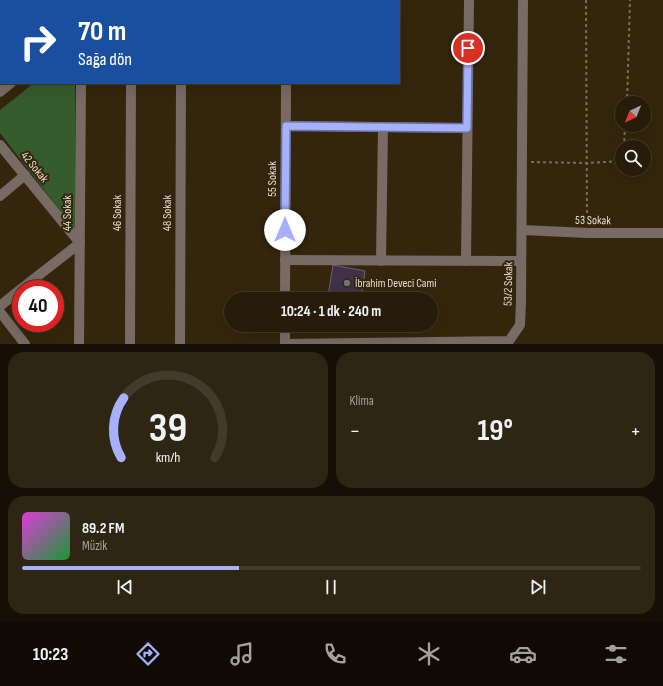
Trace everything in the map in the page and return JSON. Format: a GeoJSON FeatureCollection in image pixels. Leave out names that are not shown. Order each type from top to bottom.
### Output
{"type":"FeatureCollection","features":[{"type":"Feature","properties":{"kind":"street"},"geometry":{"type":"LineString","coordinates":[[466,261],[469,0]]}},
{"type":"Feature","properties":{"kind":"street","name":"53/2 Sokak"},"geometry":{"type":"LineString","coordinates":[[285,344],[436,343],[509,340],[520,325],[522,261],[524,0]]}},
{"type":"Feature","properties":{"kind":"street"},"geometry":{"type":"LineString","coordinates":[[0,92],[10,84]]}},
{"type":"Feature","properties":{"kind":"street","name":"44 Sokak"},"geometry":{"type":"LineString","coordinates":[[79,344],[81,84]]}},
{"type":"Feature","properties":{"kind":"street","name":"46 Sokak"},"geometry":{"type":"LineString","coordinates":[[130,344],[131,84]]}},
{"type":"Feature","properties":{"kind":"street","name":"48 Sokak"},"geometry":{"type":"LineString","coordinates":[[180,344],[181,84]]}},
{"type":"Feature","properties":{"kind":"street","name":"55 Sokak"},"geometry":{"type":"LineString","coordinates":[[285,292],[286,84]]}},
{"type":"Feature","properties":{"kind":"street"},"geometry":{"type":"LineString","coordinates":[[286,126],[467,128]]}},
{"type":"Feature","properties":{"kind":"street"},"geometry":{"type":"LineString","coordinates":[[381,260],[383,127]]}},
{"type":"Feature","properties":{"kind":"street","name":"42 Sokak"},"geometry":{"type":"LineString","coordinates":[[0,145],[80,243]]}},
{"type":"Feature","properties":{"kind":"street"},"geometry":{"type":"LineString","coordinates":[[0,196],[25,176]]}},
{"type":"Feature","properties":{"kind":"street","name":"53 Sokak"},"geometry":{"type":"LineString","coordinates":[[522,230],[588,233],[663,233]]}},
{"type":"Feature","properties":{"kind":"street"},"geometry":{"type":"LineString","coordinates":[[33,280],[80,243]]}},
{"type":"Feature","properties":{"kind":"street"},"geometry":{"type":"LineString","coordinates":[[285,260],[522,261]]}},
{"type":"Feature","properties":{"kind":"street"},"geometry":{"type":"LineString","coordinates":[[0,306],[12,296]]}},
{"type":"Feature","properties":{"kind":"street"},"geometry":{"type":"LineString","coordinates":[[0,312],[25,344]]}},
{"type":"Feature","properties":{"kind":"street"},"geometry":{"type":"LineString","coordinates":[[285,332],[285,344]]}},
{"type":"Feature","properties":{"kind":"path"},"geometry":{"type":"LineString","coordinates":[[586,0],[588,233]]}},
{"type":"Feature","properties":{"kind":"path"},"geometry":{"type":"LineString","coordinates":[[627,96],[630,0]]}},
{"type":"Feature","properties":{"kind":"path"},"geometry":{"type":"LineString","coordinates":[[522,162],[587,163],[615,161]]}},
{"type":"Feature","properties":{"kind":"green space"},"geometry":{"type":"Polygon","coordinates":[[[33,84],[75,84],[76,231],[0,133],[0,110],[33,84]]]}},
{"type":"Feature","properties":{"kind":"building","name":"İbrahim Deveci Cami"},"geometry":{"type":"Polygon","coordinates":[[[333,265],[365,271],[362,292],[329,292],[333,265]]]}},
{"type":"Feature","properties":{"kind":"place","name":"İbrahim Deveci Cami"},"geometry":{"type":"Point","coordinates":[347,283]}},
{"type":"Feature","properties":{"kind":"route"},"geometry":{"type":"LineString","coordinates":[[285,230],[286,126],[467,128],[468,48]]}}]}
